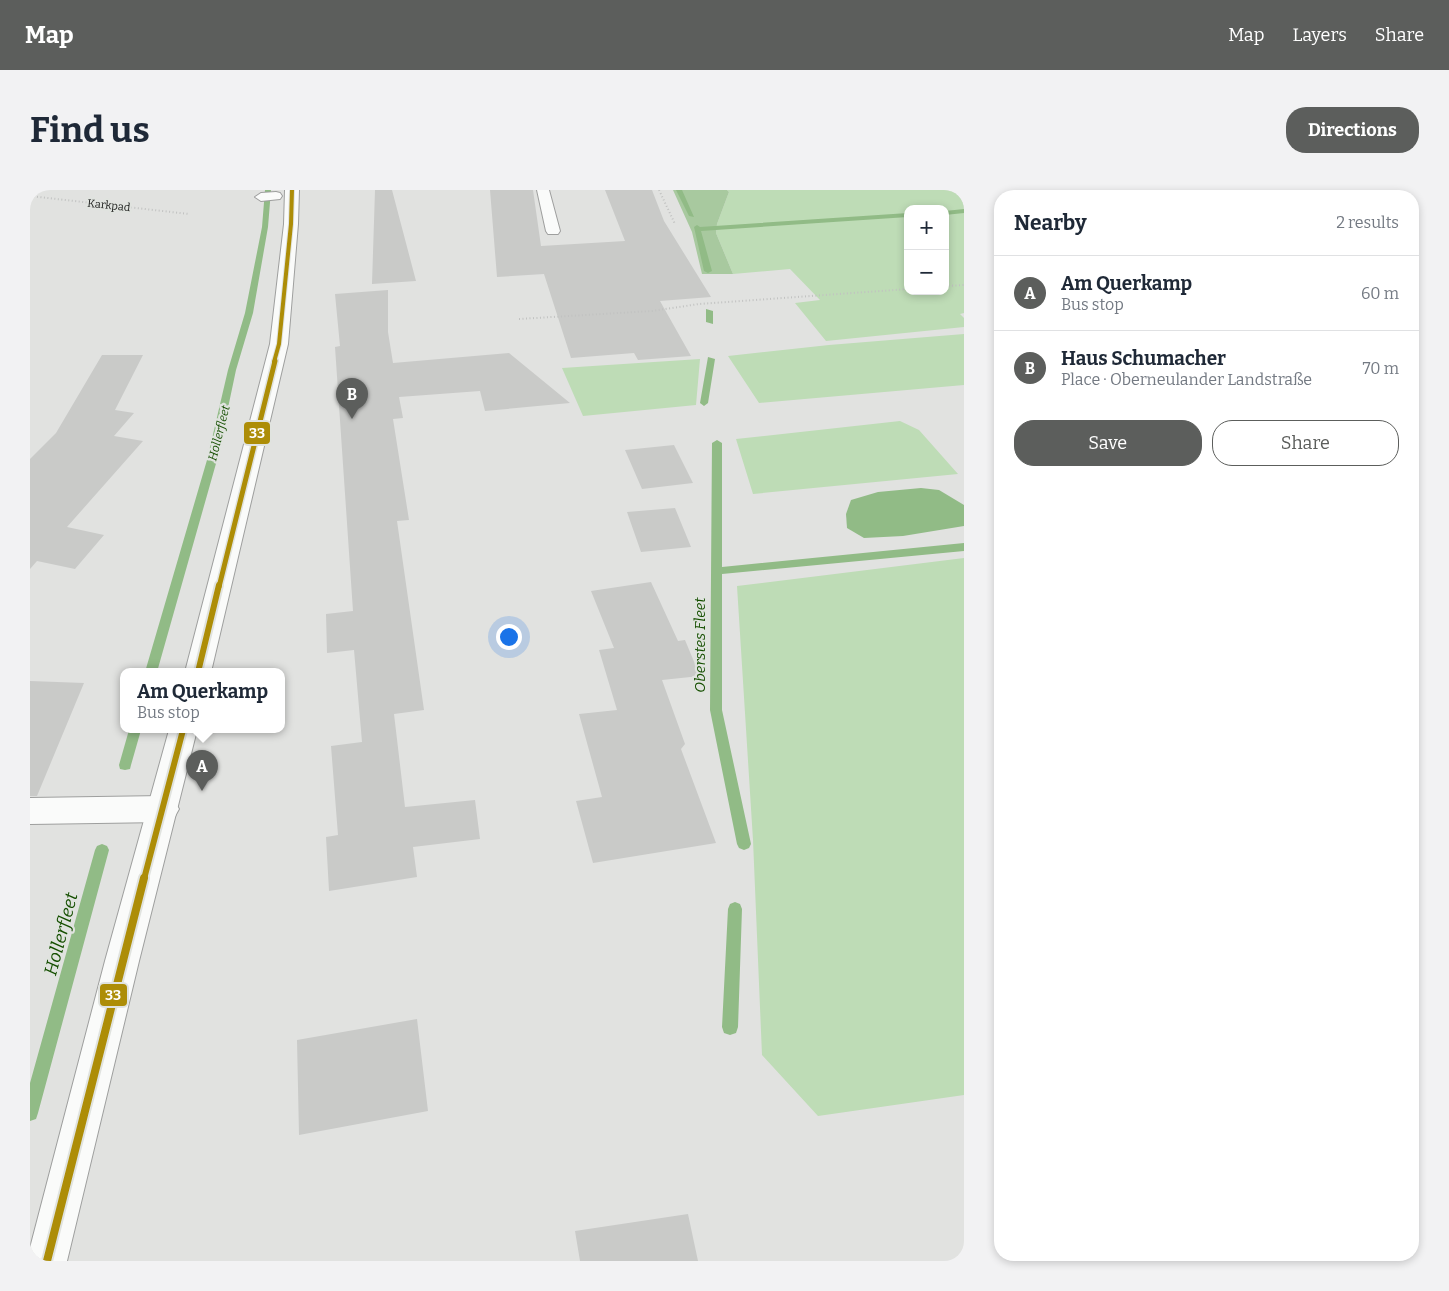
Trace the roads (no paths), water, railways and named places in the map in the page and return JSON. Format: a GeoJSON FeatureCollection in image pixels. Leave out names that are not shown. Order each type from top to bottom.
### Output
{"type":"FeatureCollection","features":[{"type":"Feature","properties":{"kind":"street"},"geometry":{"type":"LineString","coordinates":[[199,668],[279,344],[291,224],[284,193]]}},
{"type":"Feature","properties":{"kind":"street"},"geometry":{"type":"LineString","coordinates":[[47,1261],[122,961],[164,809],[182,733]]}},
{"type":"Feature","properties":{"kind":"street"},"geometry":{"type":"LineString","coordinates":[[30,810],[164,809]]}},
{"type":"Feature","properties":{"kind":"lane"},"geometry":{"type":"LineString","coordinates":[[543,190],[553,231]]}},
{"type":"Feature","properties":{"kind":"lane"},"geometry":{"type":"LineString","coordinates":[[261,197],[284,193]]}},
{"type":"Feature","properties":{"kind":"waterway","name":"Hollerfleet"},"geometry":{"type":"LineString","coordinates":[[152,668],[212,460],[232,370],[249,313],[265,227],[268,190]]}},
{"type":"Feature","properties":{"kind":"waterway","name":"Oberstes Fleet"},"geometry":{"type":"LineString","coordinates":[[679,190],[692,216]]}},
{"type":"Feature","properties":{"kind":"waterway"},"geometry":{"type":"LineString","coordinates":[[949,213],[964,211]]}},
{"type":"Feature","properties":{"kind":"waterway"},"geometry":{"type":"LineString","coordinates":[[698,229],[904,215]]}},
{"type":"Feature","properties":{"kind":"waterway","name":"Oberstes Fleet"},"geometry":{"type":"LineString","coordinates":[[697,227],[708,271]]}},
{"type":"Feature","properties":{"kind":"waterway","name":"Oberstes Fleet"},"geometry":{"type":"LineString","coordinates":[[709,311],[710,322]]}},
{"type":"Feature","properties":{"kind":"waterway","name":"Oberstes Fleet"},"geometry":{"type":"LineString","coordinates":[[704,403],[711,359]]}},
{"type":"Feature","properties":{"kind":"waterway","name":"Oberstes Fleet"},"geometry":{"type":"LineString","coordinates":[[717,443],[716,710],[744,844]]}},
{"type":"Feature","properties":{"kind":"waterway"},"geometry":{"type":"LineString","coordinates":[[718,571],[964,547]]}},
{"type":"Feature","properties":{"kind":"waterway","name":"Hollerfleet"},"geometry":{"type":"LineString","coordinates":[[125,765],[134,733]]}},
{"type":"Feature","properties":{"kind":"waterway","name":"Hollerfleet"},"geometry":{"type":"LineString","coordinates":[[30,1113],[102,850]]}},
{"type":"Feature","properties":{"kind":"waterway","name":"Oberstes Fleet"},"geometry":{"type":"LineString","coordinates":[[730,1027],[735,909]]}},
{"type":"Feature","properties":{"kind":"place","name":"Haus Schumacher"},"geometry":{"type":"Point","coordinates":[352,419]}},
{"type":"Feature","properties":{"kind":"place","name":"Am Querkamp"},"geometry":{"type":"Point","coordinates":[202,791]}}]}
